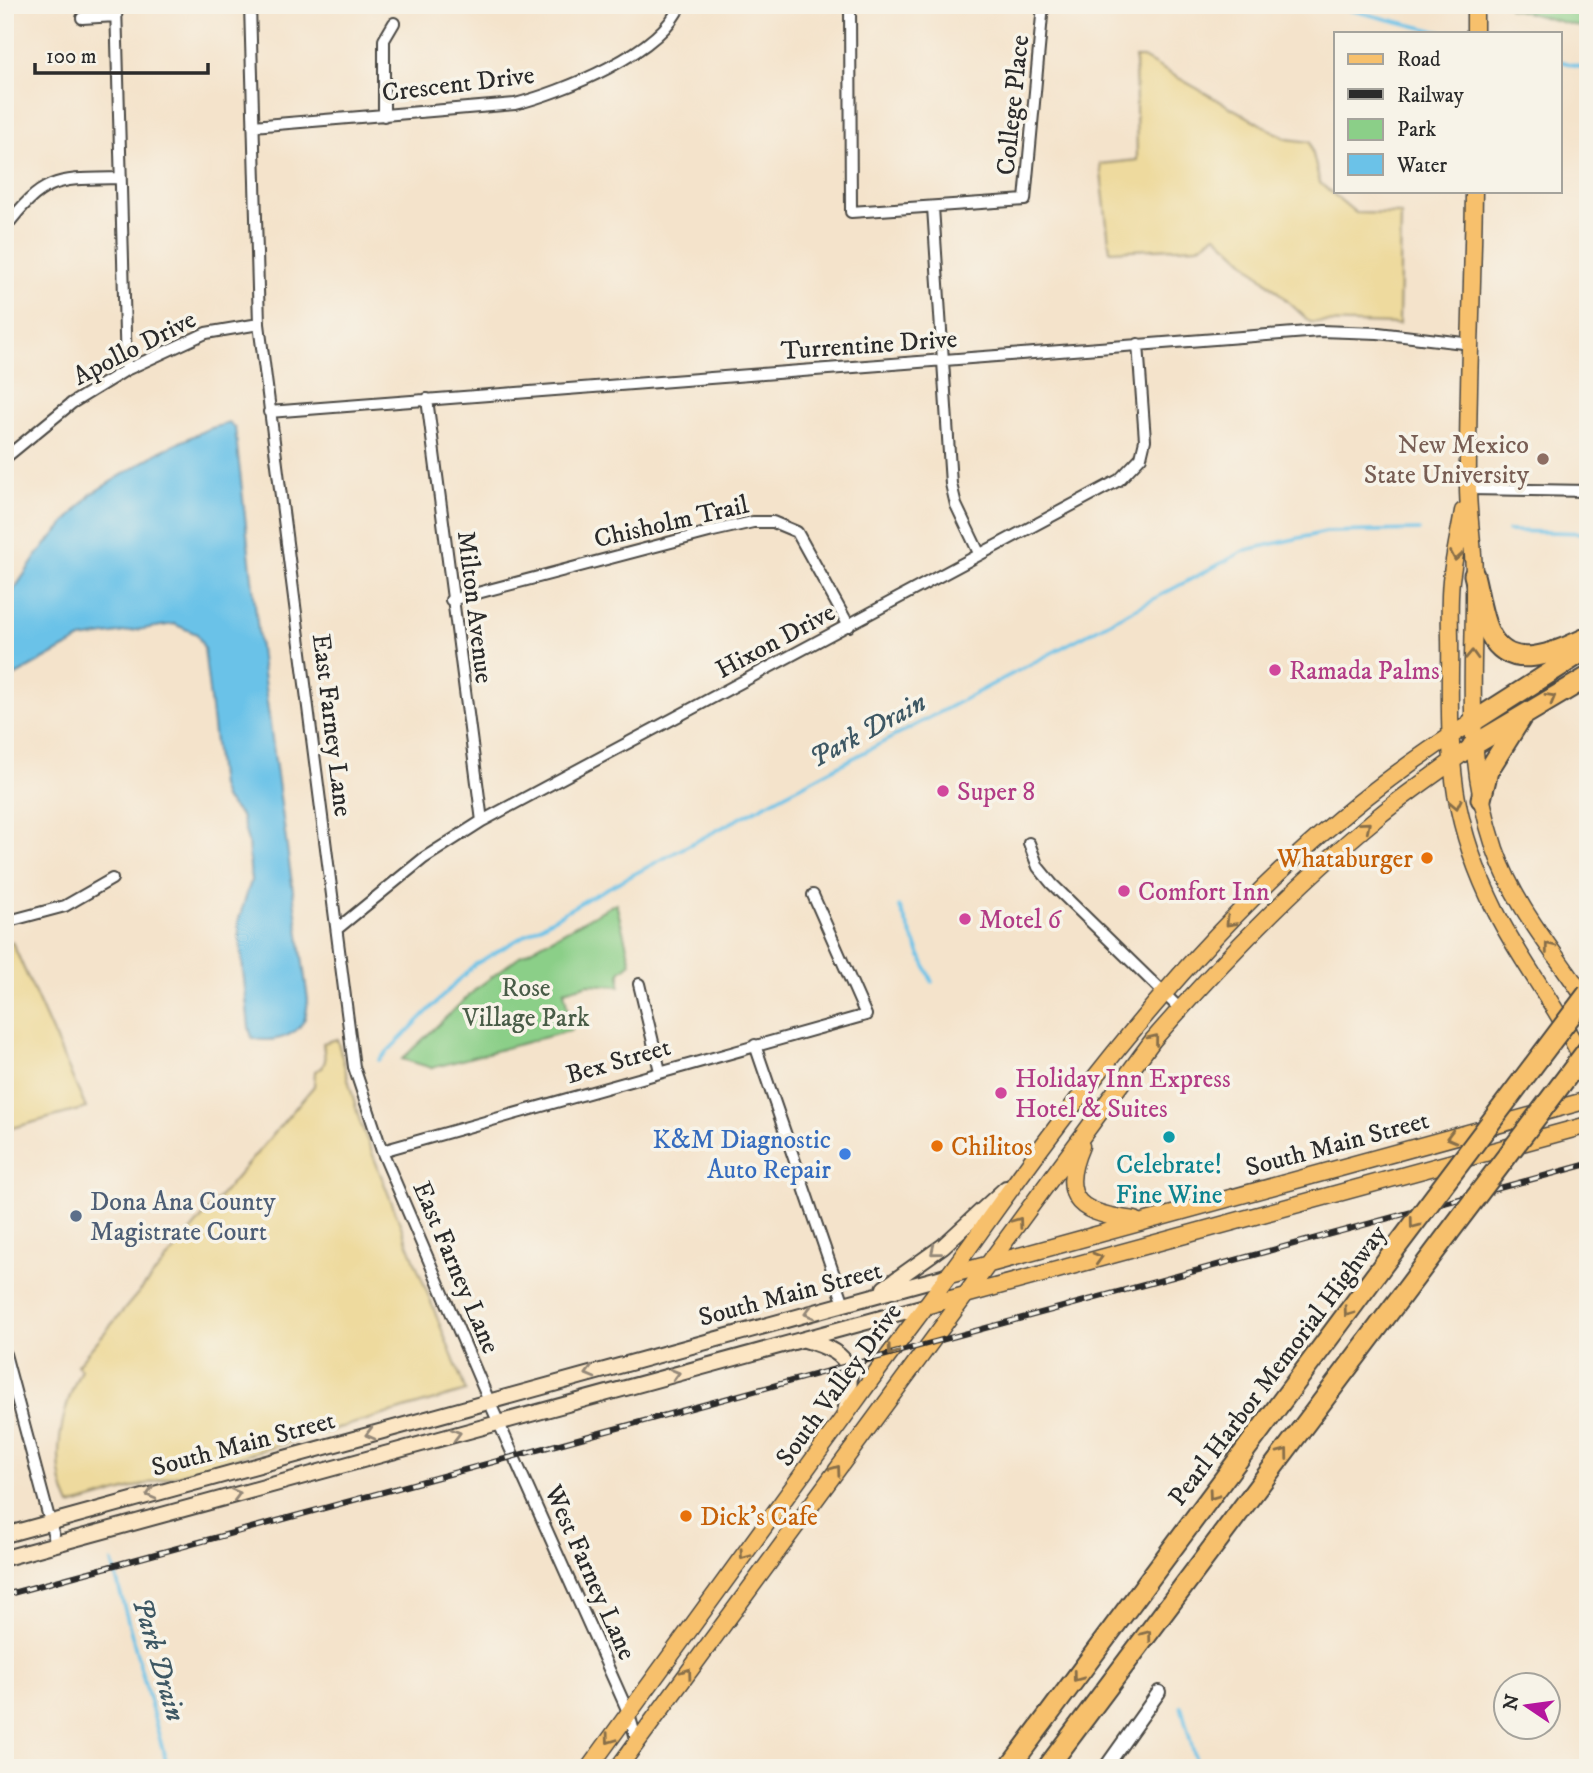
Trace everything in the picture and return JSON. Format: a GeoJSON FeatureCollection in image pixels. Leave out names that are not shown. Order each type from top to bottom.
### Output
{"type":"FeatureCollection","features":[{"type":"Feature","properties":{"kind":"highway"},"geometry":{"type":"LineString","coordinates":[[1474,575],[1490,634],[1506,650],[1529,658],[1543,657],[1588,638]]}},
{"type":"Feature","properties":{"kind":"highway"},"geometry":{"type":"LineString","coordinates":[[1471,723],[1588,648]]}},
{"type":"Feature","properties":{"kind":"highway"},"geometry":{"type":"LineString","coordinates":[[1472,746],[1588,677]]}},
{"type":"Feature","properties":{"kind":"highway"},"geometry":{"type":"LineString","coordinates":[[1481,799],[1488,771],[1525,713]]}},
{"type":"Feature","properties":{"kind":"highway"},"geometry":{"type":"LineString","coordinates":[[1525,1076],[1588,976]]}},
{"type":"Feature","properties":{"kind":"highway","name":"Pearl Harbor Memorial Highway"},"geometry":{"type":"LineString","coordinates":[[1009,1768],[1588,993]]}},
{"type":"Feature","properties":{"kind":"highway"},"geometry":{"type":"LineString","coordinates":[[1047,1768],[1588,1049]]}},
{"type":"Feature","properties":{"kind":"main road"},"geometry":{"type":"LineString","coordinates":[[1475,5],[1475,32]]}},
{"type":"Feature","properties":{"kind":"main road"},"geometry":{"type":"LineString","coordinates":[[1474,192],[1468,489],[1474,575],[1472,746],[1481,799],[1496,852],[1529,922],[1588,1003]]}},
{"type":"Feature","properties":{"kind":"main road"},"geometry":{"type":"LineString","coordinates":[[1468,489],[1451,582],[1450,763],[1458,811],[1478,874],[1503,927],[1571,1035],[1588,1074]]}},
{"type":"Feature","properties":{"kind":"main road","name":"South Valley Drive"},"geometry":{"type":"LineString","coordinates":[[589,1768],[946,1276],[1093,1078],[1163,993],[1247,905],[1333,824],[1393,775],[1471,723]]}},
{"type":"Feature","properties":{"kind":"main road","name":"South Valley Drive"},"geometry":{"type":"LineString","coordinates":[[618,1768],[1090,1123],[1180,1009],[1264,921],[1348,842],[1472,746]]}},
{"type":"Feature","properties":{"kind":"main road","name":"South Main Street"},"geometry":{"type":"LineString","coordinates":[[5,1535],[1588,1100]]}},
{"type":"Feature","properties":{"kind":"main road"},"geometry":{"type":"LineString","coordinates":[[1090,1123],[1072,1168],[1070,1184],[1075,1197],[1093,1214],[1144,1221]]}},
{"type":"Feature","properties":{"kind":"main road","name":"South Main Street"},"geometry":{"type":"LineString","coordinates":[[5,1558],[1588,1125]]}},
{"type":"Feature","properties":{"kind":"main road"},"geometry":{"type":"LineString","coordinates":[[868,1297],[943,1245],[1023,1173]]}},
{"type":"Feature","properties":{"kind":"main road"},"geometry":{"type":"LineString","coordinates":[[804,1339],[835,1350],[849,1365],[850,1390],[844,1417]]}},
{"type":"Feature","properties":{"kind":"street","name":"East Farney Lane"},"geometry":{"type":"LineString","coordinates":[[250,5],[259,324],[354,1067],[382,1151],[499,1422]]}},
{"type":"Feature","properties":{"kind":"street","name":"Crescent Drive"},"geometry":{"type":"LineString","coordinates":[[253,126],[515,104],[552,94],[599,72],[643,46],[675,18],[680,5]]}},
{"type":"Feature","properties":{"kind":"street"},"geometry":{"type":"LineString","coordinates":[[850,5],[850,212],[933,207],[951,484],[956,505],[979,553]]}},
{"type":"Feature","properties":{"kind":"street","name":"College Place"},"geometry":{"type":"LineString","coordinates":[[933,207],[1026,200],[1043,5]]}},
{"type":"Feature","properties":{"kind":"street"},"geometry":{"type":"LineString","coordinates":[[82,18],[116,11],[126,370]]}},
{"type":"Feature","properties":{"kind":"street"},"geometry":{"type":"LineString","coordinates":[[384,116],[384,40],[394,23]]}},
{"type":"Feature","properties":{"kind":"street"},"geometry":{"type":"LineString","coordinates":[[5,228],[24,204],[43,187],[68,178],[120,178]]}},
{"type":"Feature","properties":{"kind":"street","name":"Apollo Drive"},"geometry":{"type":"LineString","coordinates":[[5,458],[72,403],[126,370],[206,333],[259,324]]}},
{"type":"Feature","properties":{"kind":"street","name":"Turrentine Drive"},"geometry":{"type":"LineString","coordinates":[[270,412],[1320,331],[1378,333],[1472,344]]}},
{"type":"Feature","properties":{"kind":"street","name":"Hixon Drive"},"geometry":{"type":"LineString","coordinates":[[337,929],[424,858],[482,821],[849,626],[1132,470],[1141,457],[1145,440],[1138,344]]}},
{"type":"Feature","properties":{"kind":"street","name":"Milton Avenue"},"geometry":{"type":"LineString","coordinates":[[427,399],[451,600],[482,821]]}},
{"type":"Feature","properties":{"kind":"street"},"geometry":{"type":"LineString","coordinates":[[1468,489],[1588,491]]}},
{"type":"Feature","properties":{"kind":"street","name":"Chisholm Trail"},"geometry":{"type":"LineString","coordinates":[[451,600],[713,531],[753,522],[773,522],[797,532],[849,626]]}},
{"type":"Feature","properties":{"kind":"street"},"geometry":{"type":"LineString","coordinates":[[1029,843],[1038,867],[1052,884],[1180,1009]]}},
{"type":"Feature","properties":{"kind":"street"},"geometry":{"type":"LineString","coordinates":[[5,922],[65,906],[112,879]]}},
{"type":"Feature","properties":{"kind":"street","name":"Bex Street"},"geometry":{"type":"LineString","coordinates":[[382,1151],[866,1015],[813,895]]}},
{"type":"Feature","properties":{"kind":"street"},"geometry":{"type":"LineString","coordinates":[[639,984],[660,1071]]}},
{"type":"Feature","properties":{"kind":"street"},"geometry":{"type":"LineString","coordinates":[[755,1045],[844,1304]]}},
{"type":"Feature","properties":{"kind":"street"},"geometry":{"type":"LineString","coordinates":[[5,1354],[56,1544]]}},
{"type":"Feature","properties":{"kind":"street","name":"West Farney Lane"},"geometry":{"type":"LineString","coordinates":[[499,1422],[629,1714],[637,1742]]}},
{"type":"Feature","properties":{"kind":"street"},"geometry":{"type":"LineString","coordinates":[[1105,1768],[1159,1692]]}},
{"type":"Feature","properties":{"kind":"green space"},"geometry":{"type":"Polygon","coordinates":[[[1509,5],[1582,5],[1582,23],[1588,23],[1588,29],[1509,8],[1509,5]]]}},
{"type":"Feature","properties":{"kind":"green space","name":"Rose Village Park"},"geometry":{"type":"Polygon","coordinates":[[[616,903],[631,963],[620,972],[620,986],[589,984],[564,991],[572,1030],[432,1068],[402,1059],[477,988],[521,955],[616,903]]]}},
{"type":"Feature","properties":{"kind":"sand"},"geometry":{"type":"Polygon","coordinates":[[[1135,58],[1143,58],[1287,139],[1310,142],[1320,183],[1356,213],[1401,214],[1399,324],[1310,322],[1216,235],[1198,247],[1110,251],[1100,164],[1137,160],[1135,58]]]}},
{"type":"Feature","properties":{"kind":"sand"},"geometry":{"type":"Polygon","coordinates":[[[12,942],[86,1108],[5,1130],[5,944],[12,942]]]}},
{"type":"Feature","properties":{"kind":"sand"},"geometry":{"type":"Polygon","coordinates":[[[337,1039],[360,1122],[466,1391],[70,1506],[60,1472],[59,1455],[63,1419],[81,1369],[77,1365],[314,1086],[315,1071],[322,1068],[325,1061],[323,1043],[337,1039]]]}},
{"type":"Feature","properties":{"kind":"water"},"geometry":{"type":"Polygon","coordinates":[[[229,423],[235,428],[262,666],[308,1000],[305,1017],[299,1028],[287,1036],[273,1040],[252,1038],[249,1027],[238,922],[251,881],[248,842],[241,816],[224,798],[220,786],[204,648],[197,634],[174,624],[81,639],[5,681],[5,603],[40,551],[91,494],[161,451],[208,429],[229,423]]]}},
{"type":"Feature","properties":{"kind":"waterway"},"geometry":{"type":"LineString","coordinates":[[1329,5],[1440,32]]}},
{"type":"Feature","properties":{"kind":"waterway"},"geometry":{"type":"LineString","coordinates":[[1562,62],[1588,69]]}},
{"type":"Feature","properties":{"kind":"waterway","name":"Park Drain"},"geometry":{"type":"LineString","coordinates":[[379,1060],[474,965],[587,899],[1246,550],[1326,532],[1419,530]]}},
{"type":"Feature","properties":{"kind":"waterway","name":"Park Drain"},"geometry":{"type":"LineString","coordinates":[[1508,531],[1588,533]]}},
{"type":"Feature","properties":{"kind":"waterway"},"geometry":{"type":"LineString","coordinates":[[899,906],[932,982]]}},
{"type":"Feature","properties":{"kind":"waterway","name":"Park Drain"},"geometry":{"type":"LineString","coordinates":[[112,1562],[165,1758],[171,1768]]}},
{"type":"Feature","properties":{"kind":"waterway"},"geometry":{"type":"LineString","coordinates":[[1181,1706],[1198,1768]]}},
{"type":"Feature","properties":{"kind":"railway"},"geometry":{"type":"LineString","coordinates":[[5,1595],[1588,1164]]}},
{"type":"Feature","properties":{"kind":"place","name":"New Mexico State University"},"geometry":{"type":"Point","coordinates":[1543,459]}},
{"type":"Feature","properties":{"kind":"place","name":"Ramada Palms"},"geometry":{"type":"Point","coordinates":[1275,670]}},
{"type":"Feature","properties":{"kind":"place","name":"Super 8"},"geometry":{"type":"Point","coordinates":[943,791]}},
{"type":"Feature","properties":{"kind":"place","name":"Whataburger"},"geometry":{"type":"Point","coordinates":[1427,858]}},
{"type":"Feature","properties":{"kind":"place","name":"Comfort Inn"},"geometry":{"type":"Point","coordinates":[1124,891]}},
{"type":"Feature","properties":{"kind":"place","name":"Motel 6"},"geometry":{"type":"Point","coordinates":[965,919]}},
{"type":"Feature","properties":{"kind":"place","name":"Holiday Inn Express Hotel & Suites"},"geometry":{"type":"Point","coordinates":[1001,1093]}},
{"type":"Feature","properties":{"kind":"place","name":"Celebrate! Fine Wine"},"geometry":{"type":"Point","coordinates":[1169,1137]}},
{"type":"Feature","properties":{"kind":"place","name":"Chilitos"},"geometry":{"type":"Point","coordinates":[937,1146]}},
{"type":"Feature","properties":{"kind":"place","name":"K&M Diagnostic Auto Repair"},"geometry":{"type":"Point","coordinates":[845,1154]}},
{"type":"Feature","properties":{"kind":"place","name":"Dona Ana County Magistrate Court"},"geometry":{"type":"Point","coordinates":[76,1216]}},
{"type":"Feature","properties":{"kind":"place","name":"Dick's Cafe"},"geometry":{"type":"Point","coordinates":[686,1516]}}]}
